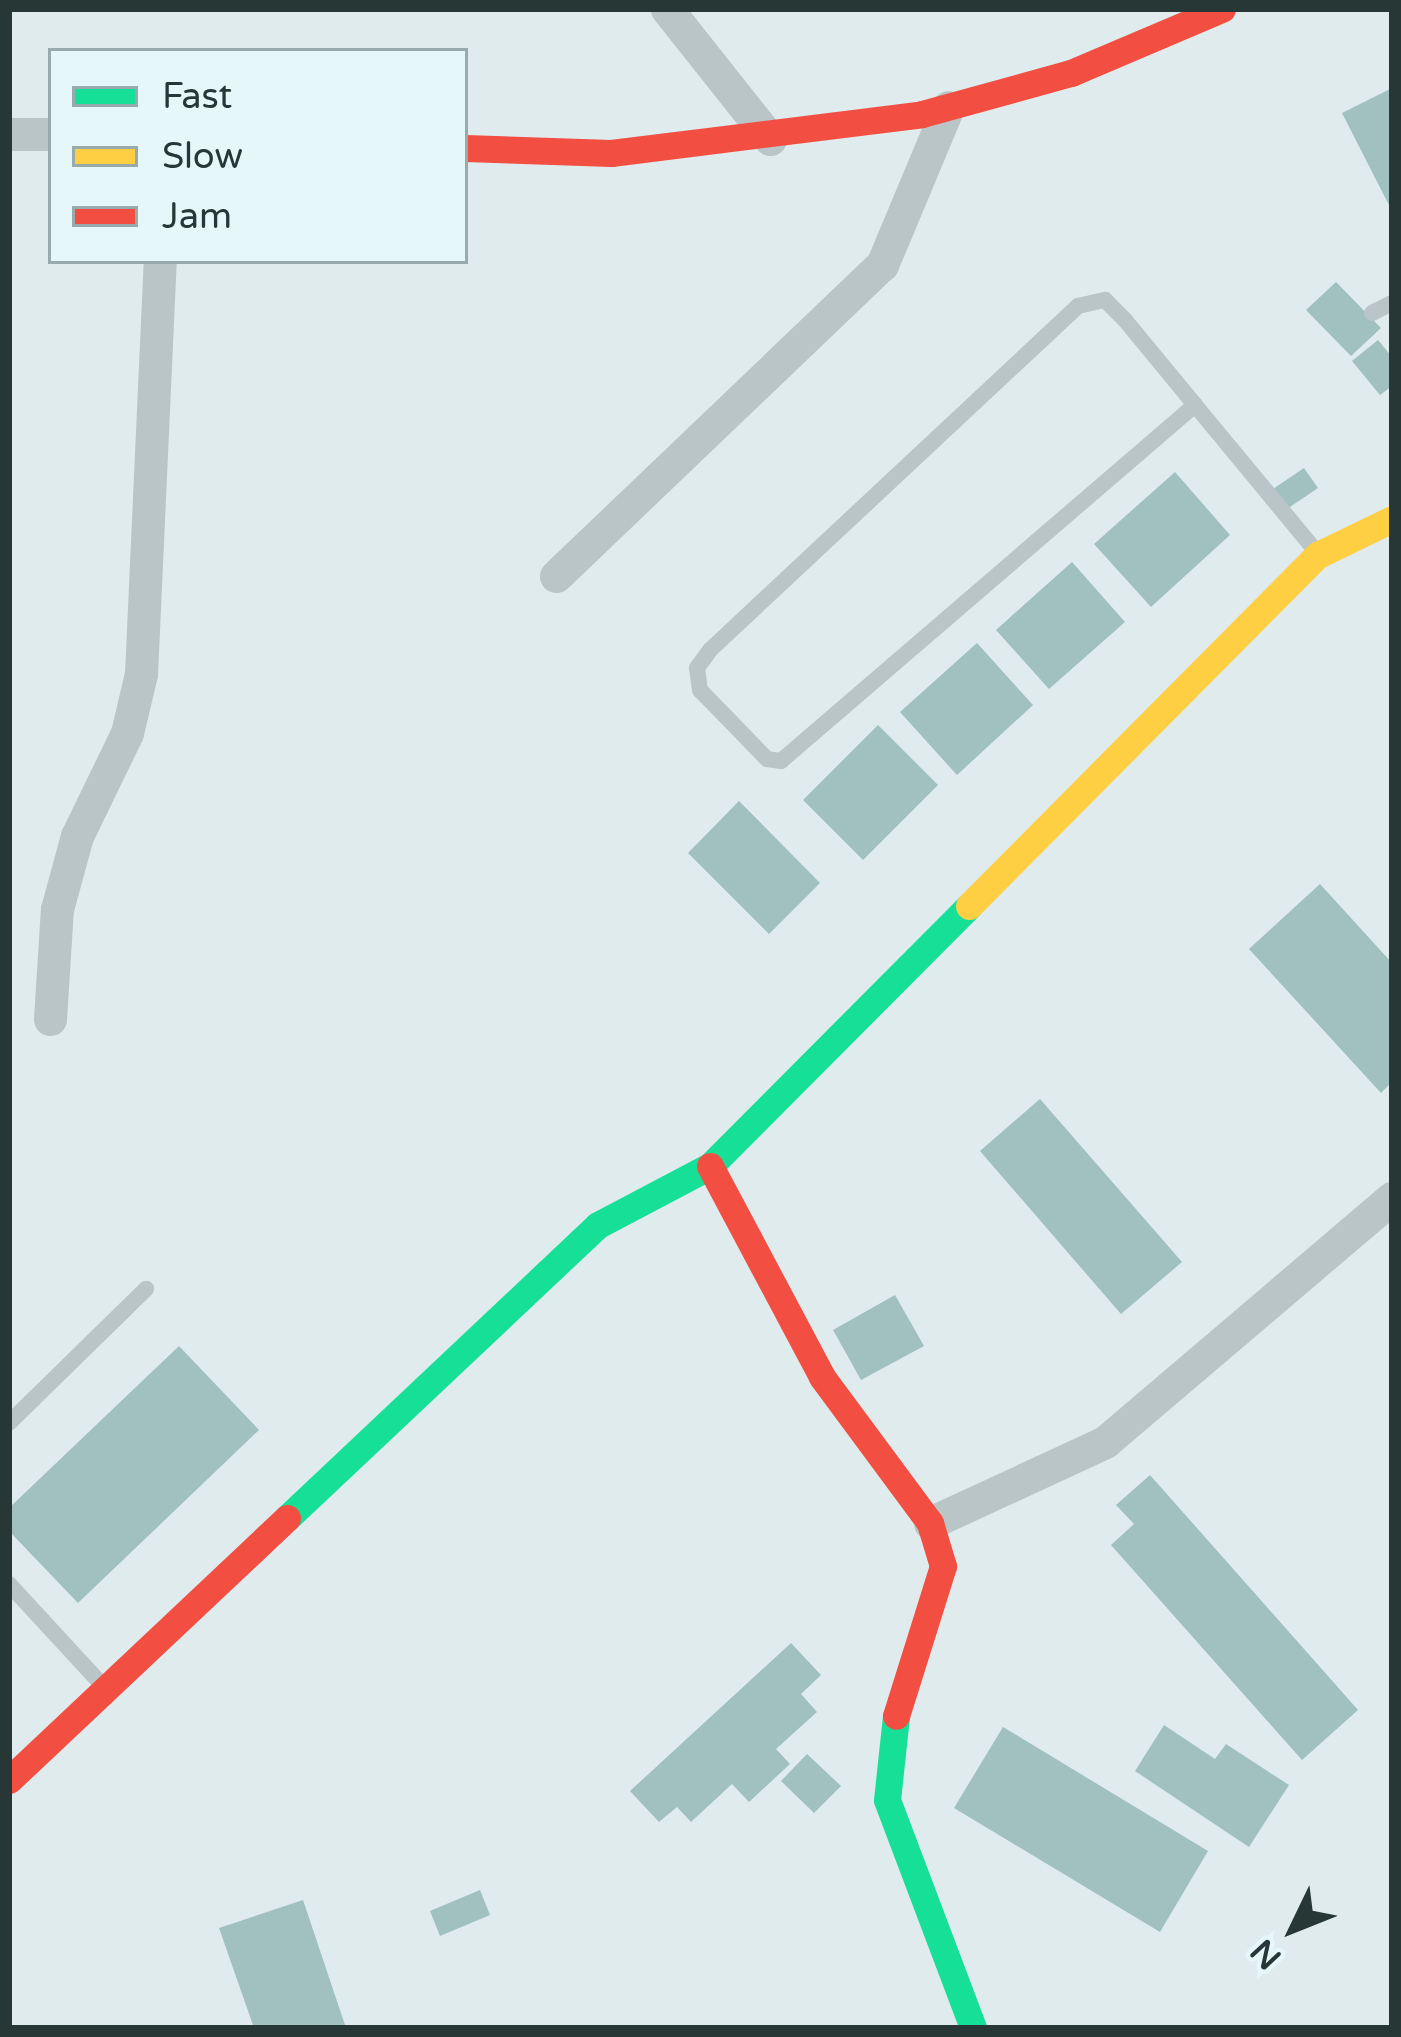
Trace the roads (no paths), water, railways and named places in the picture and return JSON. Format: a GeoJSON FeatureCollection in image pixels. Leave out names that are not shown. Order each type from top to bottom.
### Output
{"type":"FeatureCollection","features":[{"type":"Feature","properties":{"kind":"street"},"geometry":{"type":"LineString","coordinates":[[667,9],[770,139]]}},
{"type":"Feature","properties":{"kind":"street"},"geometry":{"type":"LineString","coordinates":[[468,148],[611,153],[770,139],[948,107],[1071,73],[1222,9]]}},
{"type":"Feature","properties":{"kind":"street"},"geometry":{"type":"LineString","coordinates":[[556,576],[882,265],[948,107]]}},
{"type":"Feature","properties":{"kind":"street"},"geometry":{"type":"LineString","coordinates":[[9,134],[48,134]]}},
{"type":"Feature","properties":{"kind":"street"},"geometry":{"type":"LineString","coordinates":[[50,1018],[56,909],[77,836],[127,734],[141,674],[160,264]]}},
{"type":"Feature","properties":{"kind":"street"},"geometry":{"type":"LineString","coordinates":[[9,1780],[598,1225],[710,1166],[1318,555],[1392,519]]}},
{"type":"Feature","properties":{"kind":"street"},"geometry":{"type":"LineString","coordinates":[[710,1166],[821,1377],[931,1523],[943,1566],[898,1702],[887,1800],[973,2028]]}},
{"type":"Feature","properties":{"kind":"street"},"geometry":{"type":"LineString","coordinates":[[931,1523],[1105,1442],[1392,1198]]}},
{"type":"Feature","properties":{"kind":"lane"},"geometry":{"type":"LineString","coordinates":[[1195,405],[781,760],[767,759],[700,689],[697,668],[710,650],[1078,306],[1105,300],[1195,405],[1318,555]]}},
{"type":"Feature","properties":{"kind":"lane"},"geometry":{"type":"LineString","coordinates":[[1372,313],[1392,304]]}},
{"type":"Feature","properties":{"kind":"lane"},"geometry":{"type":"LineString","coordinates":[[9,1423],[146,1289]]}},
{"type":"Feature","properties":{"kind":"lane"},"geometry":{"type":"LineString","coordinates":[[9,1584],[105,1688]]}}]}
